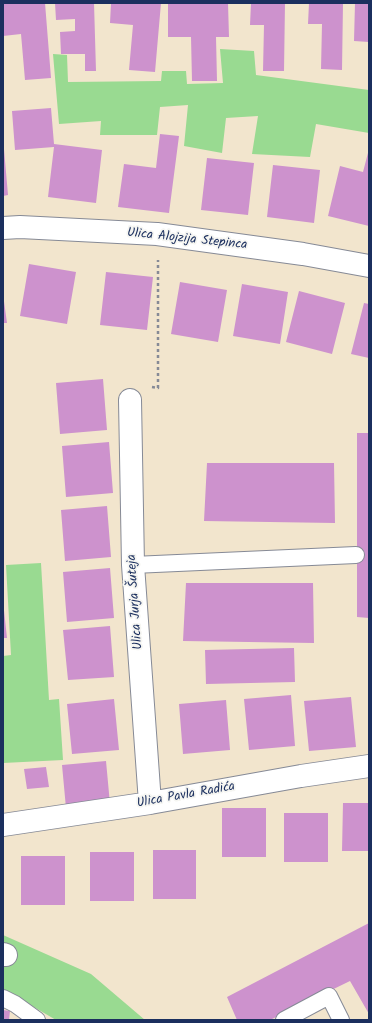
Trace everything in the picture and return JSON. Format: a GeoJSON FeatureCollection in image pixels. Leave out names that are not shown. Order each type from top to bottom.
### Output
{"type":"FeatureCollection","features":[{"type":"Feature","properties":{"kind":"street","name":"Ulica Alojzija Stepinca"},"geometry":{"type":"LineString","coordinates":[[3,228],[20,227],[157,234],[303,254],[369,266]]}},
{"type":"Feature","properties":{"kind":"street","name":"Ulica Jurja Šuteja"},"geometry":{"type":"LineString","coordinates":[[130,400],[133,565],[150,803]]}},
{"type":"Feature","properties":{"kind":"street","name":"Ulica Pavla Radića"},"geometry":{"type":"LineString","coordinates":[[3,825],[150,803],[301,776],[369,766]]}},
{"type":"Feature","properties":{"kind":"lane"},"geometry":{"type":"LineString","coordinates":[[133,565],[356,555]]}},
{"type":"Feature","properties":{"kind":"lane"},"geometry":{"type":"LineString","coordinates":[[284,1020],[328,996],[341,1020]]}},
{"type":"Feature","properties":{"kind":"lane"},"geometry":{"type":"LineString","coordinates":[[3,998],[15,1004],[37,1020]]}},
{"type":"Feature","properties":{"kind":"path"},"geometry":{"type":"LineString","coordinates":[[130,400],[131,386],[158,388],[158,260]]}},
{"type":"Feature","properties":{"kind":"green space"},"geometry":{"type":"Polygon","coordinates":[[[220,49],[254,51],[256,75],[369,90],[369,133],[316,124],[310,157],[252,154],[258,116],[226,118],[222,153],[184,146],[188,105],[160,107],[157,135],[100,135],[101,121],[59,124],[53,54],[67,55],[68,82],[161,81],[162,71],[186,71],[187,84],[223,83],[220,49]]]}},
{"type":"Feature","properties":{"kind":"green space"},"geometry":{"type":"Polygon","coordinates":[[[41,563],[49,700],[59,699],[63,760],[3,763],[3,656],[11,655],[6,565],[41,563]]]}},
{"type":"Feature","properties":{"kind":"green space"},"geometry":{"type":"Polygon","coordinates":[[[3,935],[91,974],[145,1020],[56,1020],[3,989],[3,935]]]}},
{"type":"Feature","properties":{"kind":"building"},"geometry":{"type":"Polygon","coordinates":[[[3,3],[45,3],[51,78],[25,80],[21,34],[3,36],[3,3]]]}},
{"type":"Feature","properties":{"kind":"building"},"geometry":{"type":"Polygon","coordinates":[[[55,3],[94,3],[96,71],[85,71],[85,54],[61,54],[60,32],[75,31],[75,19],[56,20],[55,3]]]}},
{"type":"Feature","properties":{"kind":"building"},"geometry":{"type":"Polygon","coordinates":[[[111,3],[161,3],[155,72],[129,70],[133,25],[110,23],[111,3]]]}},
{"type":"Feature","properties":{"kind":"building"},"geometry":{"type":"Polygon","coordinates":[[[168,3],[228,3],[229,37],[216,37],[217,81],[192,81],[191,37],[168,37],[168,3]]]}},
{"type":"Feature","properties":{"kind":"building"},"geometry":{"type":"Polygon","coordinates":[[[251,3],[285,3],[284,71],[263,71],[264,25],[250,25],[251,3]]]}},
{"type":"Feature","properties":{"kind":"building"},"geometry":{"type":"Polygon","coordinates":[[[309,3],[343,3],[342,70],[321,69],[322,24],[308,24],[309,3]]]}},
{"type":"Feature","properties":{"kind":"building"},"geometry":{"type":"Polygon","coordinates":[[[355,3],[369,3],[369,42],[354,41],[355,3]]]}},
{"type":"Feature","properties":{"kind":"building"},"geometry":{"type":"Polygon","coordinates":[[[51,108],[54,144],[102,150],[96,203],[48,197],[54,147],[15,150],[12,111],[51,108]]]}},
{"type":"Feature","properties":{"kind":"building"},"geometry":{"type":"Polygon","coordinates":[[[160,134],[179,136],[169,213],[118,207],[124,164],[156,168],[160,134]]]}},
{"type":"Feature","properties":{"kind":"building"},"geometry":{"type":"Polygon","coordinates":[[[3,149],[8,195],[3,196],[3,149]]]}},
{"type":"Feature","properties":{"kind":"building"},"geometry":{"type":"Polygon","coordinates":[[[369,149],[369,226],[328,216],[340,166],[363,172],[369,149]]]}},
{"type":"Feature","properties":{"kind":"building"},"geometry":{"type":"Polygon","coordinates":[[[207,158],[254,163],[248,215],[201,210],[207,158]]]}},
{"type":"Feature","properties":{"kind":"building"},"geometry":{"type":"Polygon","coordinates":[[[273,165],[320,170],[314,223],[267,217],[273,165]]]}},
{"type":"Feature","properties":{"kind":"building"},"geometry":{"type":"Polygon","coordinates":[[[29,264],[76,272],[67,324],[20,316],[29,264]]]}},
{"type":"Feature","properties":{"kind":"building"},"geometry":{"type":"Polygon","coordinates":[[[106,272],[153,277],[147,330],[100,325],[106,272]]]}},
{"type":"Feature","properties":{"kind":"building"},"geometry":{"type":"Polygon","coordinates":[[[180,282],[227,290],[218,342],[171,334],[180,282]]]}},
{"type":"Feature","properties":{"kind":"building"},"geometry":{"type":"Polygon","coordinates":[[[242,284],[288,292],[280,344],[233,336],[242,284]]]}},
{"type":"Feature","properties":{"kind":"building"},"geometry":{"type":"Polygon","coordinates":[[[299,291],[345,303],[332,354],[286,342],[299,291]]]}},
{"type":"Feature","properties":{"kind":"building"},"geometry":{"type":"Polygon","coordinates":[[[3,294],[7,323],[3,323],[3,294]]]}},
{"type":"Feature","properties":{"kind":"building"},"geometry":{"type":"Polygon","coordinates":[[[364,303],[369,304],[369,358],[351,354],[364,303]]]}},
{"type":"Feature","properties":{"kind":"building"},"geometry":{"type":"Polygon","coordinates":[[[103,379],[107,430],[60,434],[56,383],[103,379]]]}},
{"type":"Feature","properties":{"kind":"building"},"geometry":{"type":"Polygon","coordinates":[[[357,433],[369,433],[369,618],[357,617],[357,433]]]}},
{"type":"Feature","properties":{"kind":"building"},"geometry":{"type":"Polygon","coordinates":[[[109,442],[113,493],[66,497],[62,446],[109,442]]]}},
{"type":"Feature","properties":{"kind":"building"},"geometry":{"type":"Polygon","coordinates":[[[207,463],[334,463],[335,523],[204,521],[207,463]]]}},
{"type":"Feature","properties":{"kind":"building"},"geometry":{"type":"Polygon","coordinates":[[[107,506],[111,557],[65,561],[61,510],[107,506]]]}},
{"type":"Feature","properties":{"kind":"building"},"geometry":{"type":"Polygon","coordinates":[[[110,568],[114,618],[67,622],[63,572],[110,568]]]}},
{"type":"Feature","properties":{"kind":"building"},"geometry":{"type":"Polygon","coordinates":[[[186,583],[313,583],[314,643],[183,641],[186,583]]]}},
{"type":"Feature","properties":{"kind":"building"},"geometry":{"type":"Polygon","coordinates":[[[3,601],[7,638],[3,638],[3,601]]]}},
{"type":"Feature","properties":{"kind":"building"},"geometry":{"type":"Polygon","coordinates":[[[110,626],[114,677],[68,680],[63,630],[110,626]]]}},
{"type":"Feature","properties":{"kind":"building"},"geometry":{"type":"Polygon","coordinates":[[[294,648],[295,682],[206,684],[205,650],[294,648]]]}},
{"type":"Feature","properties":{"kind":"building"},"geometry":{"type":"Polygon","coordinates":[[[291,695],[295,746],[249,750],[244,699],[291,695]]]}},
{"type":"Feature","properties":{"kind":"building"},"geometry":{"type":"Polygon","coordinates":[[[351,697],[356,747],[309,751],[304,701],[351,697]]]}},
{"type":"Feature","properties":{"kind":"building"},"geometry":{"type":"Polygon","coordinates":[[[114,699],[119,750],[72,754],[67,704],[114,699]]]}},
{"type":"Feature","properties":{"kind":"building"},"geometry":{"type":"Polygon","coordinates":[[[226,700],[230,750],[183,754],[179,704],[226,700]]]}},
{"type":"Feature","properties":{"kind":"building"},"geometry":{"type":"Polygon","coordinates":[[[106,761],[110,804],[66,808],[62,765],[106,761]]]}},
{"type":"Feature","properties":{"kind":"building"},"geometry":{"type":"Polygon","coordinates":[[[46,767],[49,787],[27,789],[24,769],[46,767]]]}},
{"type":"Feature","properties":{"kind":"building"},"geometry":{"type":"Polygon","coordinates":[[[343,803],[369,803],[369,851],[342,851],[343,803]]]}},
{"type":"Feature","properties":{"kind":"building"},"geometry":{"type":"Polygon","coordinates":[[[222,808],[266,808],[266,857],[222,857],[222,808]]]}},
{"type":"Feature","properties":{"kind":"building"},"geometry":{"type":"Polygon","coordinates":[[[284,813],[328,813],[328,862],[284,862],[284,813]]]}},
{"type":"Feature","properties":{"kind":"building"},"geometry":{"type":"Polygon","coordinates":[[[153,850],[196,850],[196,899],[153,899],[153,850]]]}},
{"type":"Feature","properties":{"kind":"building"},"geometry":{"type":"Polygon","coordinates":[[[90,852],[134,852],[134,901],[90,901],[90,852]]]}},
{"type":"Feature","properties":{"kind":"building"},"geometry":{"type":"Polygon","coordinates":[[[21,856],[65,856],[65,905],[21,905],[21,856]]]}},
{"type":"Feature","properties":{"kind":"building"},"geometry":{"type":"Polygon","coordinates":[[[369,923],[369,1014],[350,981],[270,1020],[237,1020],[227,997],[369,923]]]}},
{"type":"Feature","properties":{"kind":"building"},"geometry":{"type":"Polygon","coordinates":[[[3,1010],[10,1011],[9,1020],[3,1020],[3,1010]]]}}]}
